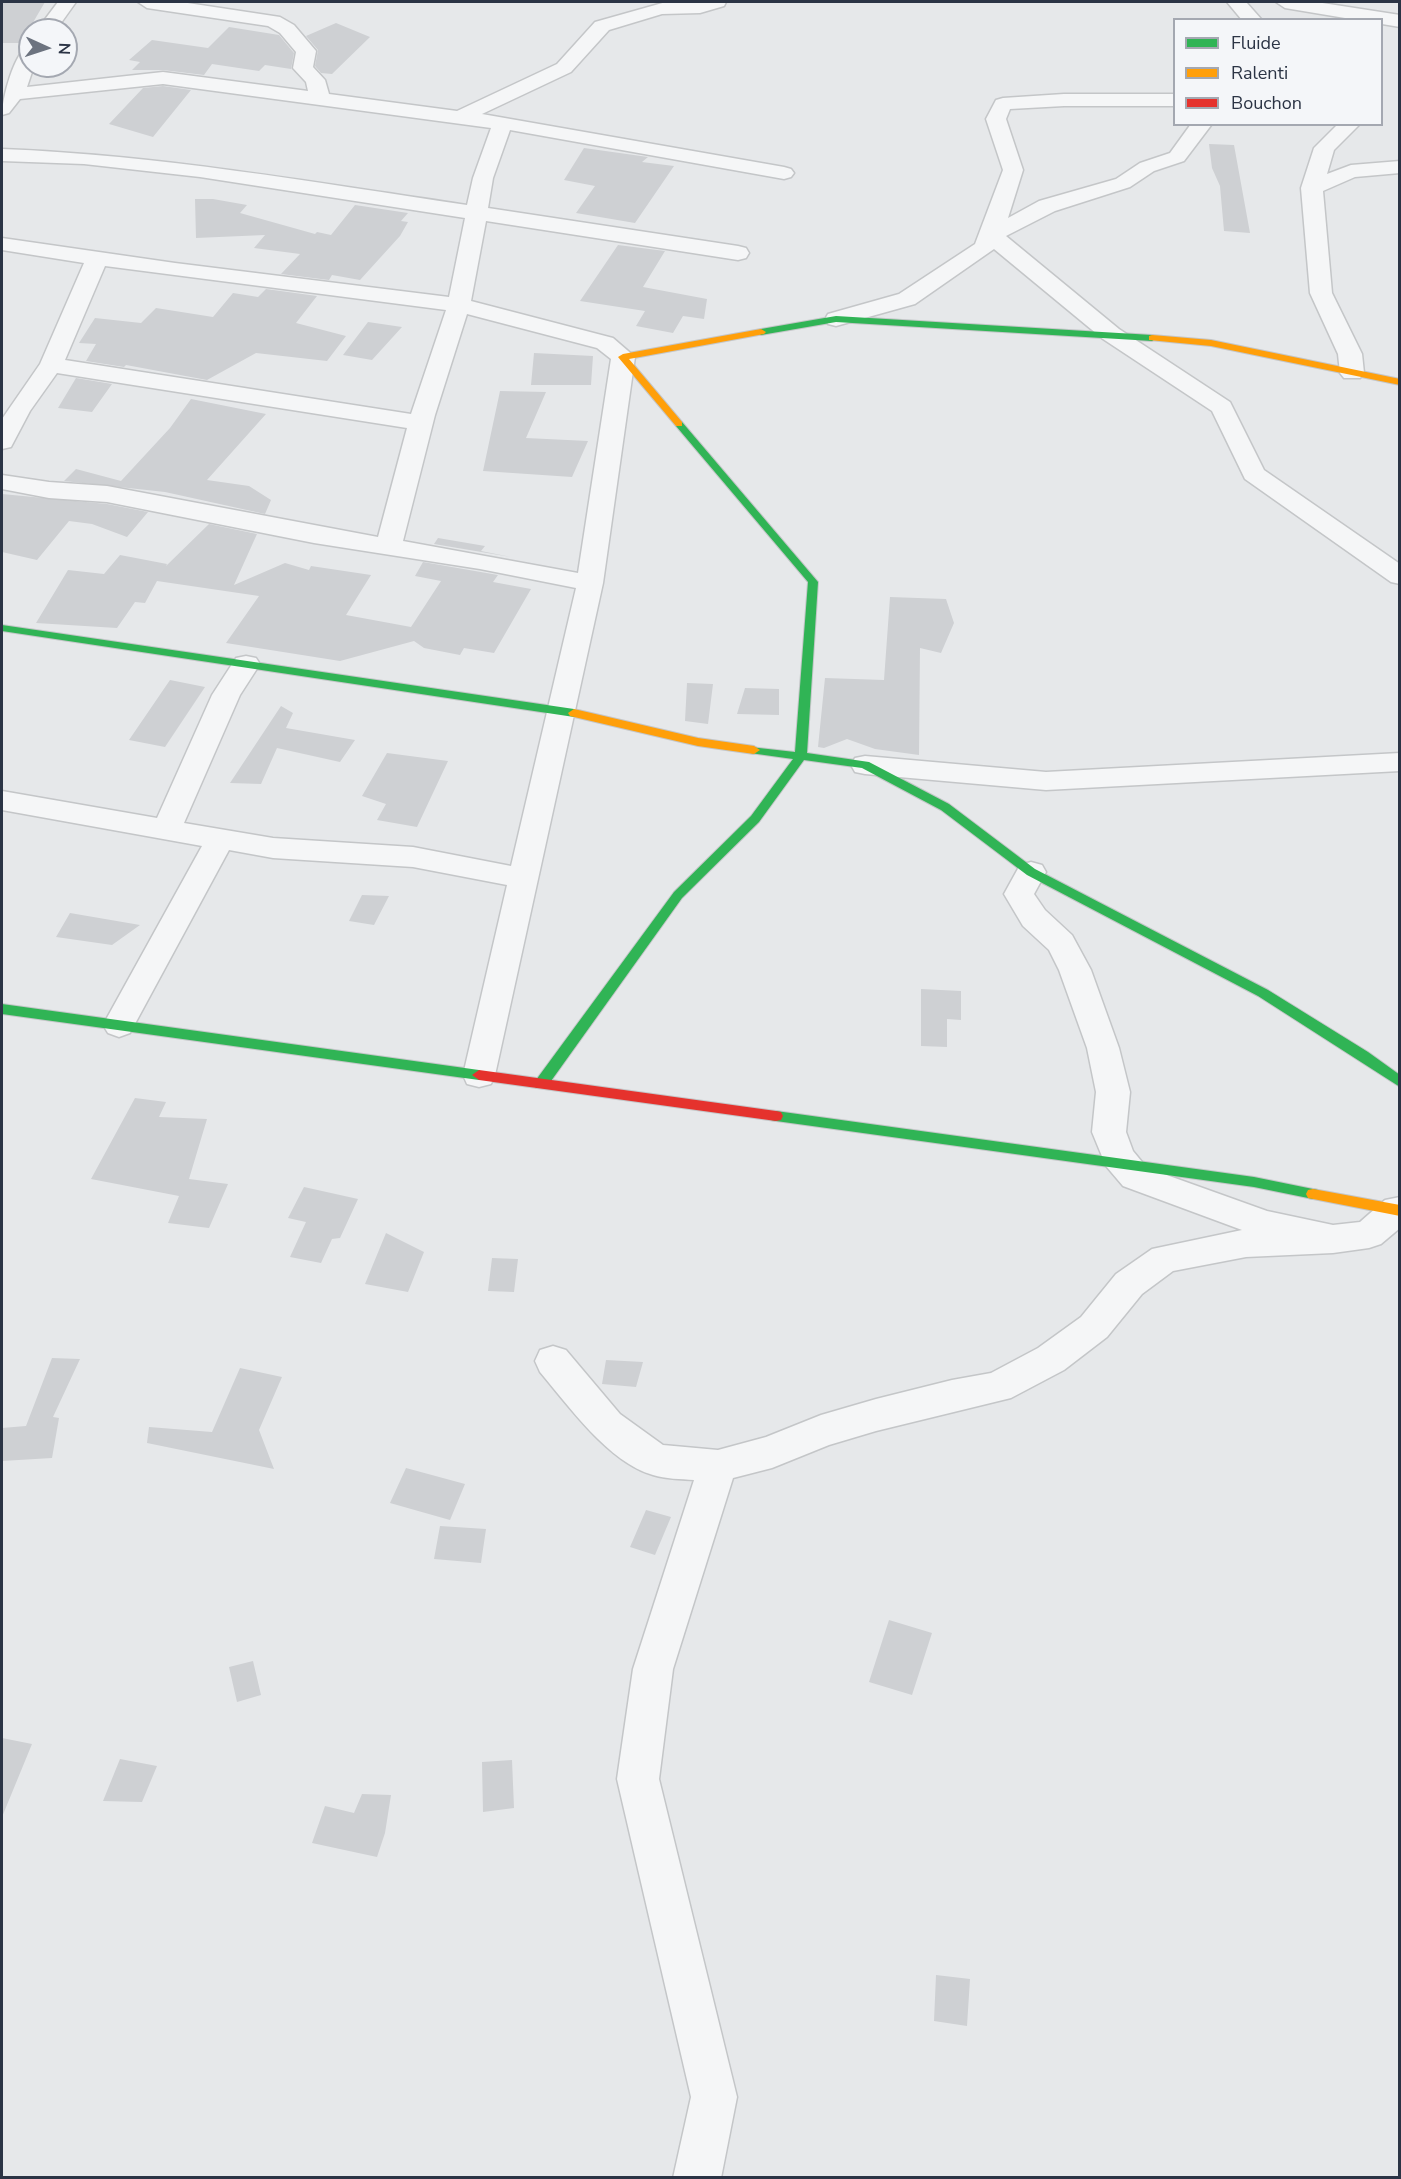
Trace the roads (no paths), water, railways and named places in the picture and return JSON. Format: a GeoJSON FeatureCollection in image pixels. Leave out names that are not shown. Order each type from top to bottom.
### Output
{"type":"FeatureCollection","features":[{"type":"Feature","properties":{"kind":"street"},"geometry":{"type":"LineString","coordinates":[[55,18],[67,2]]}},
{"type":"Feature","properties":{"kind":"street"},"geometry":{"type":"LineString","coordinates":[[147,2],[273,21],[287,29],[306,51],[303,68],[315,80],[320,99]]}},
{"type":"Feature","properties":{"kind":"street"},"geometry":{"type":"LineString","coordinates":[[460,117],[564,68],[602,26],[684,2]]}},
{"type":"Feature","properties":{"kind":"street"},"geometry":{"type":"LineString","coordinates":[[663,9],[700,7],[717,2]]}},
{"type":"Feature","properties":{"kind":"street"},"geometry":{"type":"LineString","coordinates":[[1236,2],[1251,18]]}},
{"type":"Feature","properties":{"kind":"street"},"geometry":{"type":"LineString","coordinates":[[1285,2],[1382,18]]}},
{"type":"Feature","properties":{"kind":"street"},"geometry":{"type":"LineString","coordinates":[[1383,18],[1400,21]]}},
{"type":"Feature","properties":{"kind":"street"},"geometry":{"type":"LineString","coordinates":[[1383,35],[1400,31]]}},
{"type":"Feature","properties":{"kind":"street"},"geometry":{"type":"LineString","coordinates":[[2,110],[14,94],[20,78]]}},
{"type":"Feature","properties":{"kind":"street"},"geometry":{"type":"LineString","coordinates":[[14,94],[163,78],[503,123],[784,173]]}},
{"type":"Feature","properties":{"kind":"street"},"geometry":{"type":"LineString","coordinates":[[623,357],[836,319],[907,298],[984,248],[991,235],[1013,170],[996,119],[1003,104],[1064,100],[1173,100]]}},
{"type":"Feature","properties":{"kind":"street"},"geometry":{"type":"LineString","coordinates":[[389,546],[421,423],[459,305],[483,178],[503,123]]}},
{"type":"Feature","properties":{"kind":"street"},"geometry":{"type":"LineString","coordinates":[[991,235],[1047,206],[1123,183],[1147,167],[1177,157],[1200,126]]}},
{"type":"Feature","properties":{"kind":"street"},"geometry":{"type":"LineString","coordinates":[[1347,126],[1324,148],[1312,188],[1321,293],[1350,354],[1352,373]]}},
{"type":"Feature","properties":{"kind":"street"},"geometry":{"type":"LineString","coordinates":[[2,155],[84,158],[200,171],[738,253]]}},
{"type":"Feature","properties":{"kind":"street"},"geometry":{"type":"LineString","coordinates":[[1312,188],[1351,171],[1400,167]]}},
{"type":"Feature","properties":{"kind":"street"},"geometry":{"type":"LineString","coordinates":[[991,235],[1111,334],[1222,407],[1254,474],[1400,576]]}},
{"type":"Feature","properties":{"kind":"street"},"geometry":{"type":"LineString","coordinates":[[2,243],[96,258],[459,305],[605,343],[623,357],[813,582],[801,756],[755,819],[678,895],[541,1084]]}},
{"type":"Feature","properties":{"kind":"street"},"geometry":{"type":"LineString","coordinates":[[2,442],[18,410],[51,365],[96,258]]}},
{"type":"Feature","properties":{"kind":"street"},"geometry":{"type":"LineString","coordinates":[[836,319],[1111,334],[1211,343],[1400,382]]}},
{"type":"Feature","properties":{"kind":"street"},"geometry":{"type":"LineString","coordinates":[[479,1075],[590,583],[623,357]]}},
{"type":"Feature","properties":{"kind":"street"},"geometry":{"type":"LineString","coordinates":[[51,365],[421,423]]}},
{"type":"Feature","properties":{"kind":"street"},"geometry":{"type":"LineString","coordinates":[[2,482],[49,490],[107,494],[590,583]]}},
{"type":"Feature","properties":{"kind":"street"},"geometry":{"type":"LineString","coordinates":[[2,628],[561,710],[698,741],[865,765],[1046,781],[1400,762]]}},
{"type":"Feature","properties":{"kind":"street"},"geometry":{"type":"LineString","coordinates":[[166,830],[226,695],[246,664]]}},
{"type":"Feature","properties":{"kind":"street"},"geometry":{"type":"LineString","coordinates":[[865,765],[945,807],[1031,872],[1263,993],[1363,1055],[1400,1082]]}},
{"type":"Feature","properties":{"kind":"street"},"geometry":{"type":"LineString","coordinates":[[2,801],[273,848],[413,857],[523,878]]}},
{"type":"Feature","properties":{"kind":"street"},"geometry":{"type":"LineString","coordinates":[[119,1025],[220,839]]}},
{"type":"Feature","properties":{"kind":"street"},"geometry":{"type":"LineString","coordinates":[[1031,872],[1020,894],[1034,918],[1061,943],[1075,970],[1088,1012],[1103,1048],[1113,1092],[1109,1132],[1124,1164],[1135,1177],[1213,1207],[1264,1224],[1333,1239]]}},
{"type":"Feature","properties":{"kind":"street"},"geometry":{"type":"LineString","coordinates":[[2,1009],[1254,1182],[1398,1210]]}},
{"type":"Feature","properties":{"kind":"street"},"geometry":{"type":"LineString","coordinates":[[553,1361],[607,1425],[655,1460],[718,1466],[772,1452],[821,1431],[876,1415],[952,1395],[998,1387],[1051,1359],[1094,1327],[1129,1284],[1164,1259],[1246,1243],[1333,1239],[1369,1234],[1398,1210]]}},
{"type":"Feature","properties":{"kind":"street"},"geometry":{"type":"LineString","coordinates":[[697,2178],[714,2097],[638,1779],[653,1669],[718,1466]]}}]}
